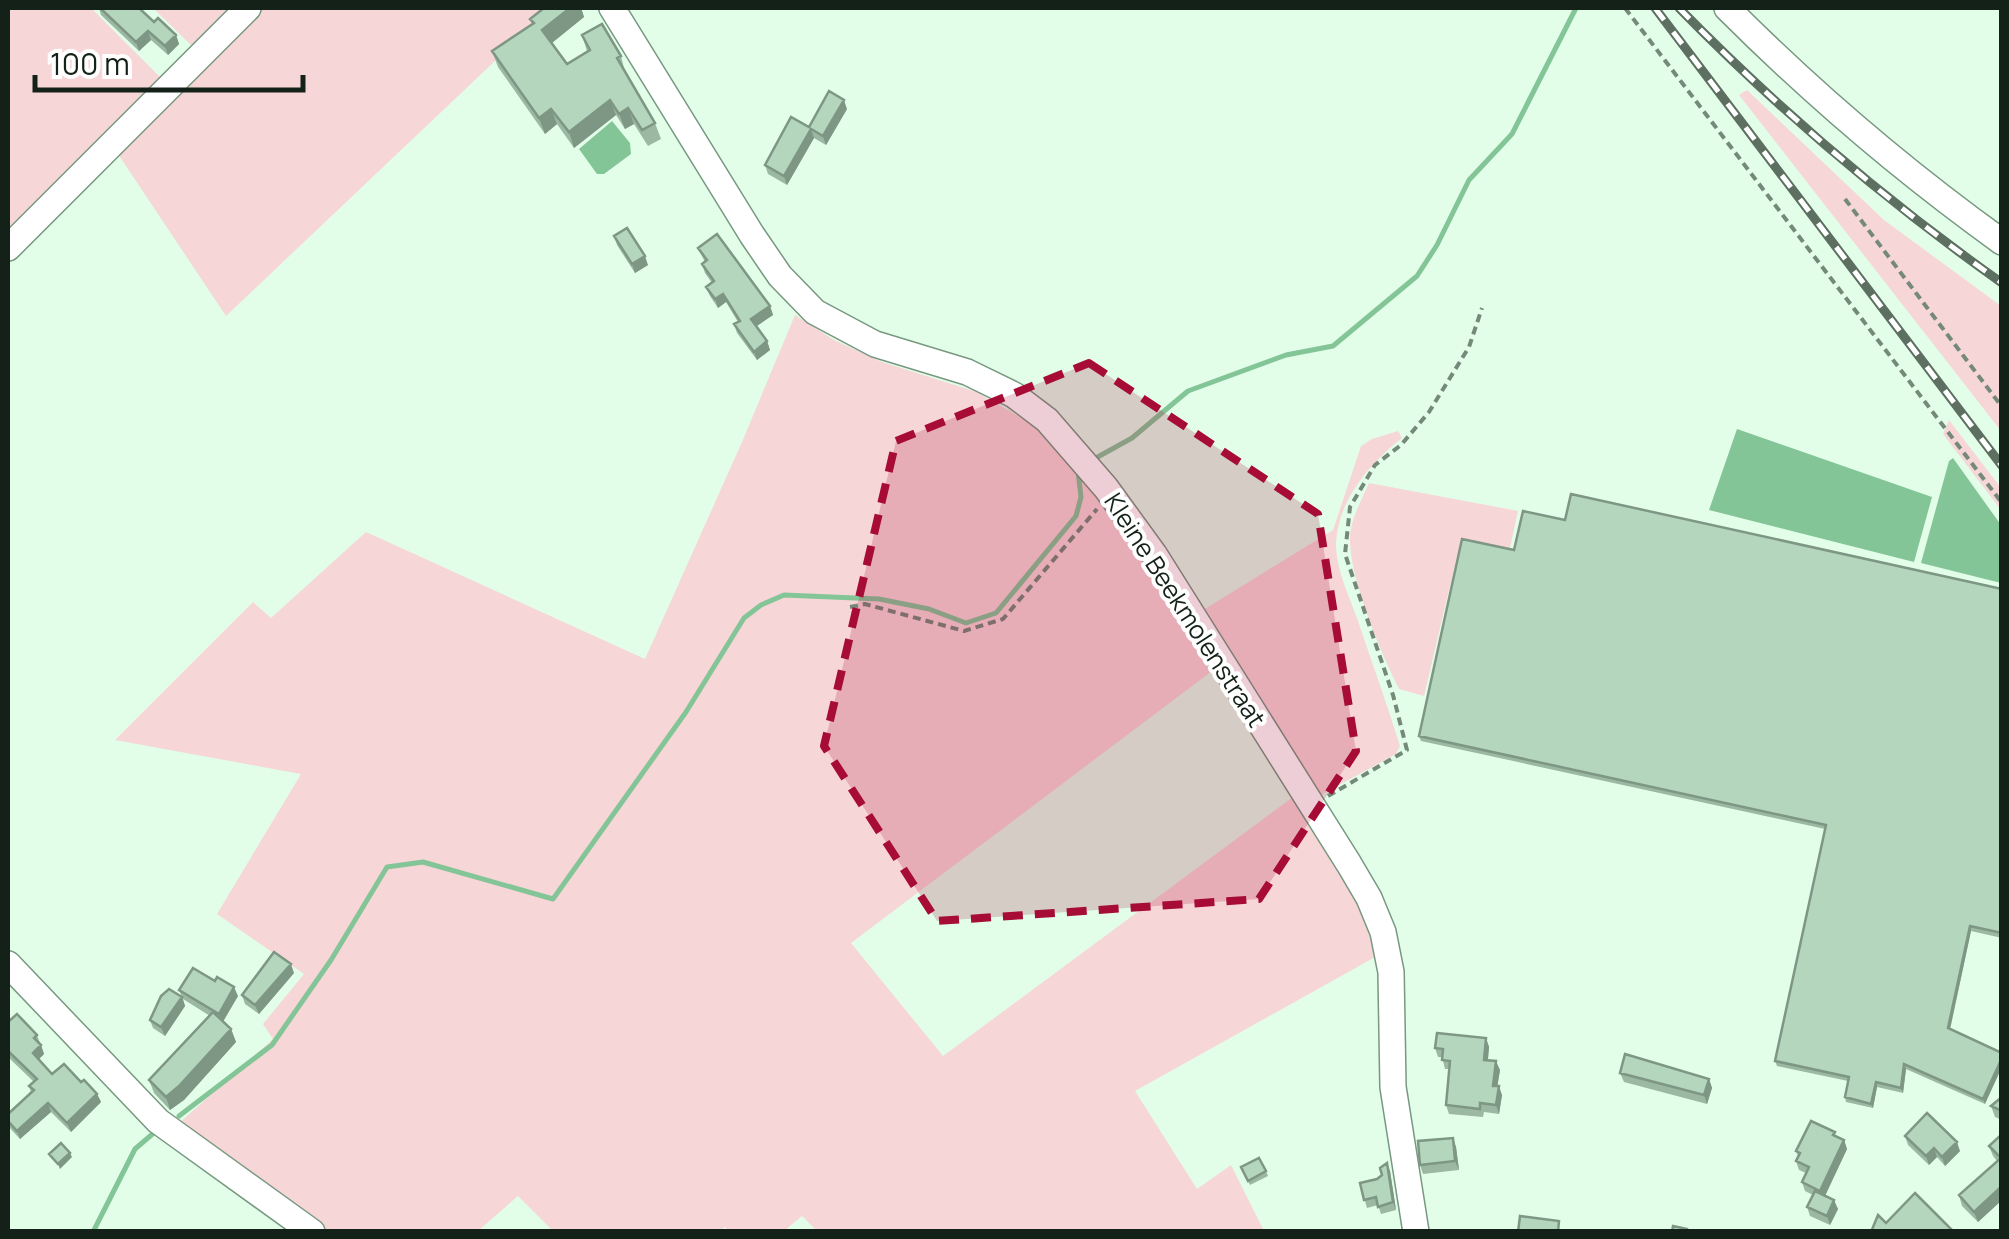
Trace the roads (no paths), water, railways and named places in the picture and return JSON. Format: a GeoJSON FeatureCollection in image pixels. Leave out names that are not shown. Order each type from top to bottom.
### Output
{"type":"FeatureCollection","features":[{"type":"Feature","properties":{"kind":"street"},"geometry":{"type":"LineString","coordinates":[[8,248],[248,8]]}},
{"type":"Feature","properties":{"kind":"street","name":"Kleine Beekmolenstraat"},"geometry":{"type":"LineString","coordinates":[[612,8],[752,235],[780,276],[814,312],[876,344],[967,372],[1014,396],[1047,420],[1110,494],[1154,554],[1370,898],[1384,932],[1391,972],[1393,1086],[1416,1232]]}},
{"type":"Feature","properties":{"kind":"street"},"geometry":{"type":"LineString","coordinates":[[1727,8],[1832,107],[1921,182],[2002,242]]}},
{"type":"Feature","properties":{"kind":"street"},"geometry":{"type":"LineString","coordinates":[[8,964],[158,1121],[312,1232]]}},
{"type":"Feature","properties":{"kind":"waterway"},"geometry":{"type":"LineString","coordinates":[[1094,459],[1132,438],[1188,391],[1286,355],[1333,346],[1417,276],[1469,180],[1512,134],[1576,8]]}},
{"type":"Feature","properties":{"kind":"waterway"},"geometry":{"type":"LineString","coordinates":[[179,1116],[272,1045],[331,960],[387,867],[423,862],[553,899],[686,712],[744,618],[784,595],[879,599],[929,609],[966,623],[996,613],[1076,516],[1081,497],[1078,471]]}},
{"type":"Feature","properties":{"kind":"waterway"},"geometry":{"type":"LineString","coordinates":[[93,1232],[135,1149],[156,1131]]}},
{"type":"Feature","properties":{"kind":"railway"},"geometry":{"type":"LineString","coordinates":[[1655,8],[2002,466]]}},
{"type":"Feature","properties":{"kind":"railway"},"geometry":{"type":"LineString","coordinates":[[1679,8],[1834,153],[2002,283]]}}]}
